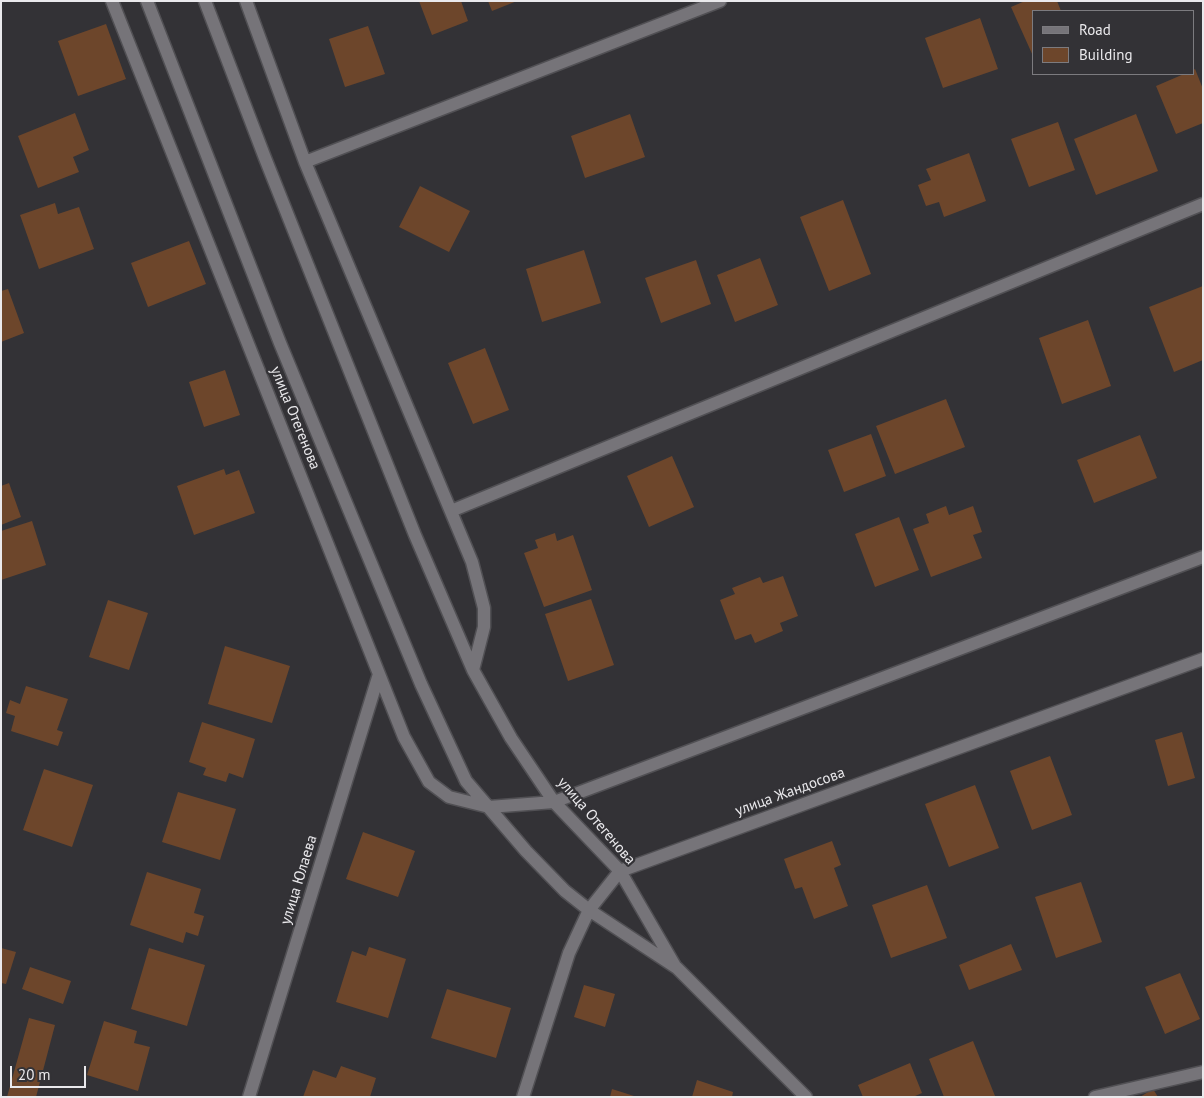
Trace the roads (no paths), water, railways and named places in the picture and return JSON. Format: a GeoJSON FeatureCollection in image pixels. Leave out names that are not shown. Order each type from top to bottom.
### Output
{"type":"FeatureCollection","features":[{"type":"Feature","properties":{"kind":"street","name":"улица Отегенова"},"geometry":{"type":"LineString","coordinates":[[112,1],[404,737],[429,782],[449,797],[489,807]]}},
{"type":"Feature","properties":{"kind":"street","name":"улица Отегенова"},"geometry":{"type":"LineString","coordinates":[[148,1],[280,343],[417,675],[466,781],[526,851],[559,885],[589,910],[677,968],[806,1097]]}},
{"type":"Feature","properties":{"kind":"street","name":"улица Отегенова"},"geometry":{"type":"LineString","coordinates":[[205,1],[268,168],[411,526],[473,670],[511,738],[554,802],[620,871],[677,968]]}},
{"type":"Feature","properties":{"kind":"street"},"geometry":{"type":"LineString","coordinates":[[246,1],[305,162],[472,562],[484,608],[484,627],[473,670]]}},
{"type":"Feature","properties":{"kind":"street"},"geometry":{"type":"LineString","coordinates":[[305,162],[720,1]]}},
{"type":"Feature","properties":{"kind":"street"},"geometry":{"type":"LineString","coordinates":[[451,511],[1203,204]]}},
{"type":"Feature","properties":{"kind":"street"},"geometry":{"type":"LineString","coordinates":[[489,807],[554,802],[1203,557]]}},
{"type":"Feature","properties":{"kind":"street","name":"улица Жандосова"},"geometry":{"type":"LineString","coordinates":[[620,871],[1203,659]]}},
{"type":"Feature","properties":{"kind":"street","name":"улица Юлаева"},"geometry":{"type":"LineString","coordinates":[[249,1097],[379,674]]}},
{"type":"Feature","properties":{"kind":"street"},"geometry":{"type":"LineString","coordinates":[[523,1097],[569,953],[589,910],[620,871]]}},
{"type":"Feature","properties":{"kind":"street"},"geometry":{"type":"LineString","coordinates":[[1095,1097],[1203,1072]]}}]}
